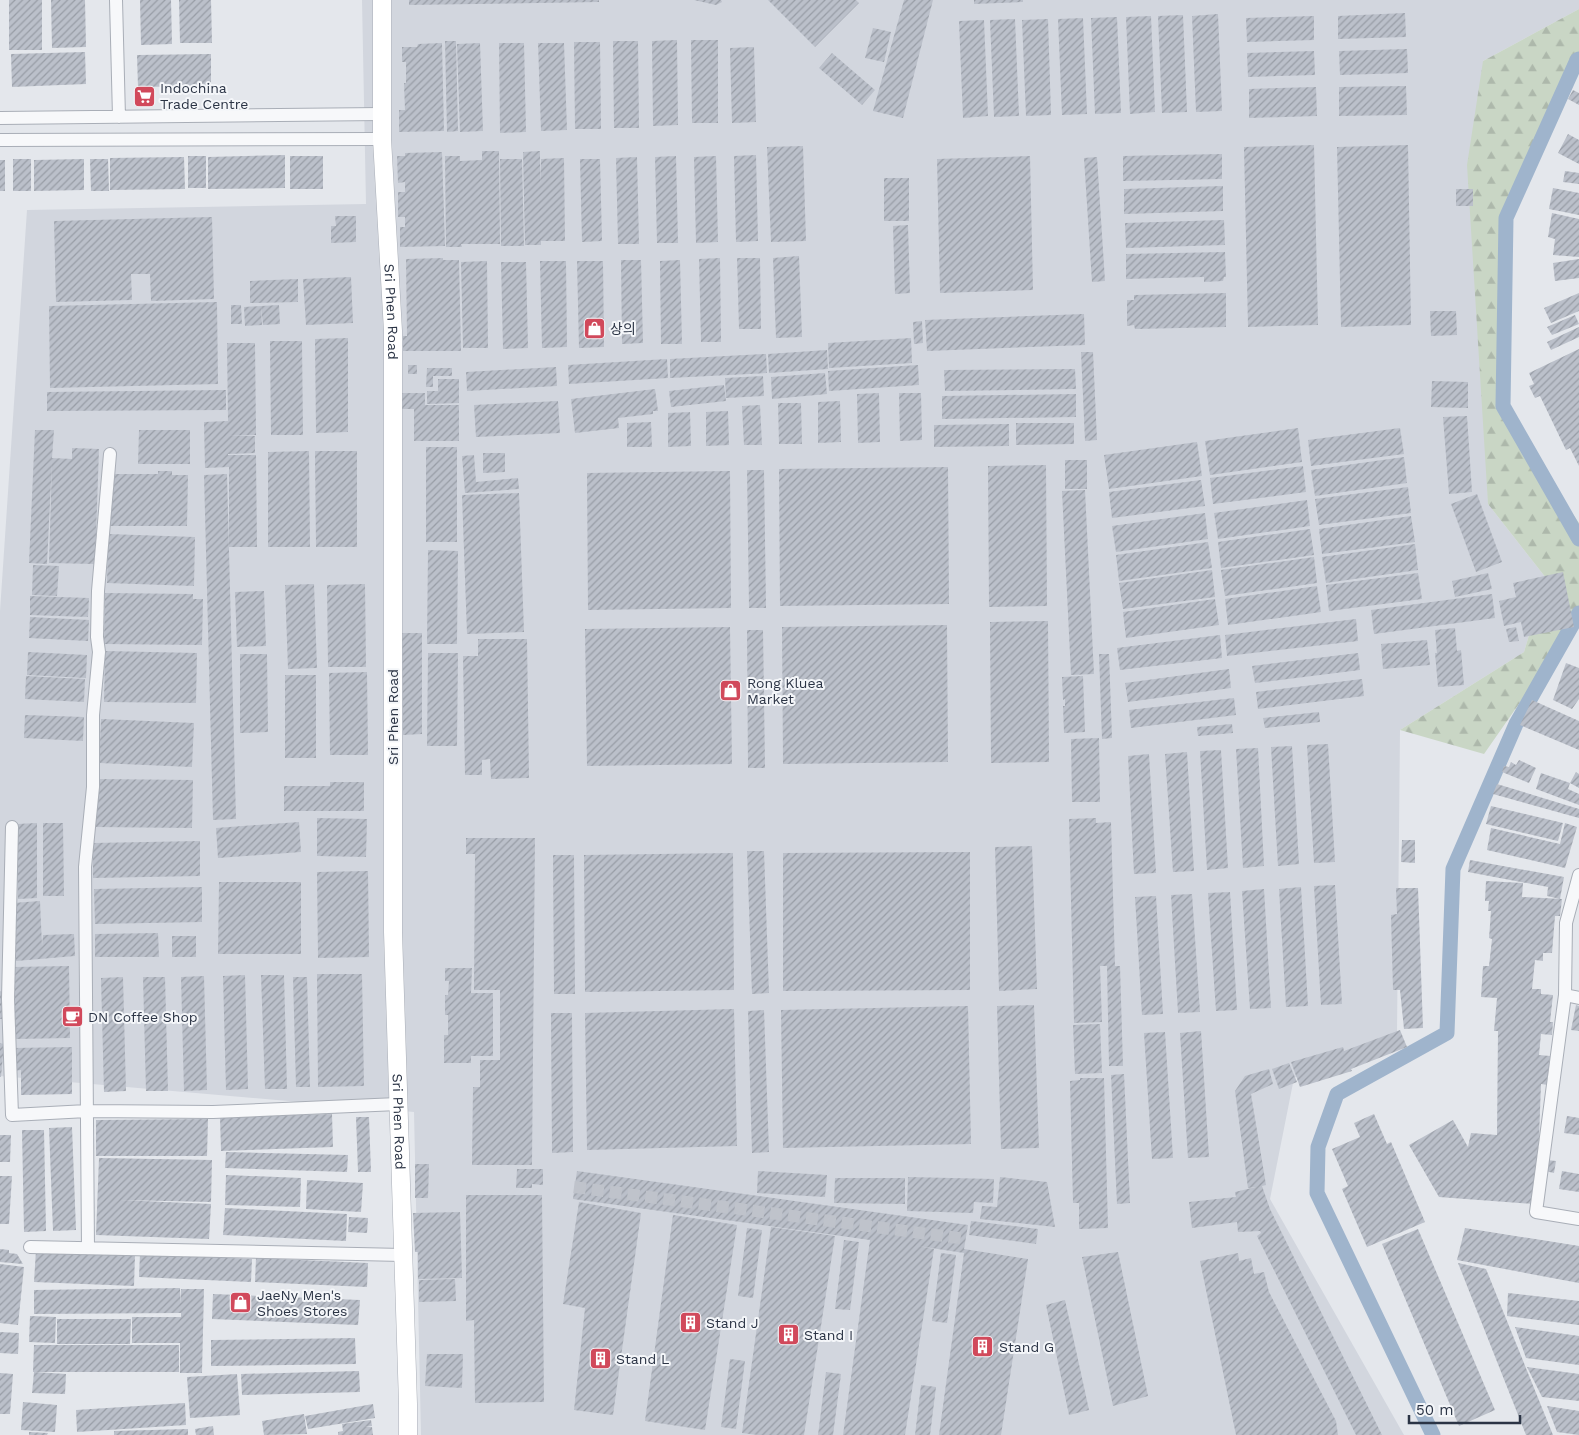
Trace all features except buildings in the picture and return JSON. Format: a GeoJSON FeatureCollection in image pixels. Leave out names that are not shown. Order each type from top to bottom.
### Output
{"type":"FeatureCollection","features":[{"type":"Feature","properties":{"kind":"main road","name":"Sri Phen Road"},"geometry":{"type":"LineString","coordinates":[[382,0],[382,139],[393,331],[393,932],[408,1435]]}},
{"type":"Feature","properties":{"kind":"street"},"geometry":{"type":"LineString","coordinates":[[116,0],[119,117]]}},
{"type":"Feature","properties":{"kind":"street"},"geometry":{"type":"LineString","coordinates":[[0,118],[382,114]]}},
{"type":"Feature","properties":{"kind":"street"},"geometry":{"type":"LineString","coordinates":[[0,140],[382,139]]}},
{"type":"Feature","properties":{"kind":"street"},"geometry":{"type":"LineString","coordinates":[[88,1248],[85,867],[93,788],[93,715],[99,652],[97,637],[98,591],[110,454]]}},
{"type":"Feature","properties":{"kind":"street"},"geometry":{"type":"LineString","coordinates":[[12,827],[8,999],[12,1115],[87,1110],[213,1112],[398,1104]]}},
{"type":"Feature","properties":{"kind":"street"},"geometry":{"type":"LineString","coordinates":[[1579,874],[1566,923],[1565,995],[1536,1212],[1579,1219]]}},
{"type":"Feature","properties":{"kind":"street"},"geometry":{"type":"LineString","coordinates":[[1565,995],[1579,998]]}},
{"type":"Feature","properties":{"kind":"street"},"geometry":{"type":"LineString","coordinates":[[30,1247],[403,1255]]}},
{"type":"Feature","properties":{"kind":"shaded area","name":"Rong Kluea Market"},"geometry":{"type":"Polygon","coordinates":[[[362,0],[1579,0],[1579,9],[1483,61],[1488,504],[1546,578],[1524,652],[1400,730],[1397,1032],[1294,1078],[1270,1199],[1404,1435],[421,1435],[414,1112],[0,1076],[0,611],[27,210],[366,204],[362,0]]]}},
{"type":"Feature","properties":{"kind":"green space"},"geometry":{"type":"Polygon","coordinates":[[[1579,9],[1579,58],[1574,58],[1504,217],[1500,407],[1579,523],[1579,618],[1484,754],[1400,730],[1524,652],[1546,578],[1488,504],[1467,165],[1483,61],[1579,9]]]}},
{"type":"Feature","properties":{"kind":"waterway"},"geometry":{"type":"LineString","coordinates":[[1579,59],[1506,218],[1503,406],[1579,539]]}},
{"type":"Feature","properties":{"kind":"waterway"},"geometry":{"type":"LineString","coordinates":[[1433,1435],[1317,1193],[1318,1147],[1337,1094],[1447,1033],[1453,869],[1516,724],[1579,613]]}},
{"type":"Feature","properties":{"kind":"tunnel"},"geometry":{"type":"LineString","coordinates":[[574,1187],[966,1239]]}},
{"type":"Feature","properties":{"kind":"place","name":"Indochina Trade Centre"},"geometry":{"type":"Point","coordinates":[144,96]}},
{"type":"Feature","properties":{"kind":"place","name":"상의"},"geometry":{"type":"Point","coordinates":[594,329]}},
{"type":"Feature","properties":{"kind":"place","name":"Rong Kluea Market"},"geometry":{"type":"Point","coordinates":[731,691]}},
{"type":"Feature","properties":{"kind":"place","name":"DN Coffee Shop"},"geometry":{"type":"Point","coordinates":[72,1017]}},
{"type":"Feature","properties":{"kind":"place","name":"JaeNy Men's Shoes Stores"},"geometry":{"type":"Point","coordinates":[241,1303]}},
{"type":"Feature","properties":{"kind":"place","name":"Stand J"},"geometry":{"type":"Point","coordinates":[690,1323]}},
{"type":"Feature","properties":{"kind":"place","name":"Stand I"},"geometry":{"type":"Point","coordinates":[788,1335]}},
{"type":"Feature","properties":{"kind":"place","name":"Stand G"},"geometry":{"type":"Point","coordinates":[983,1347]}},
{"type":"Feature","properties":{"kind":"place","name":"Stand L"},"geometry":{"type":"Point","coordinates":[600,1359]}}]}
